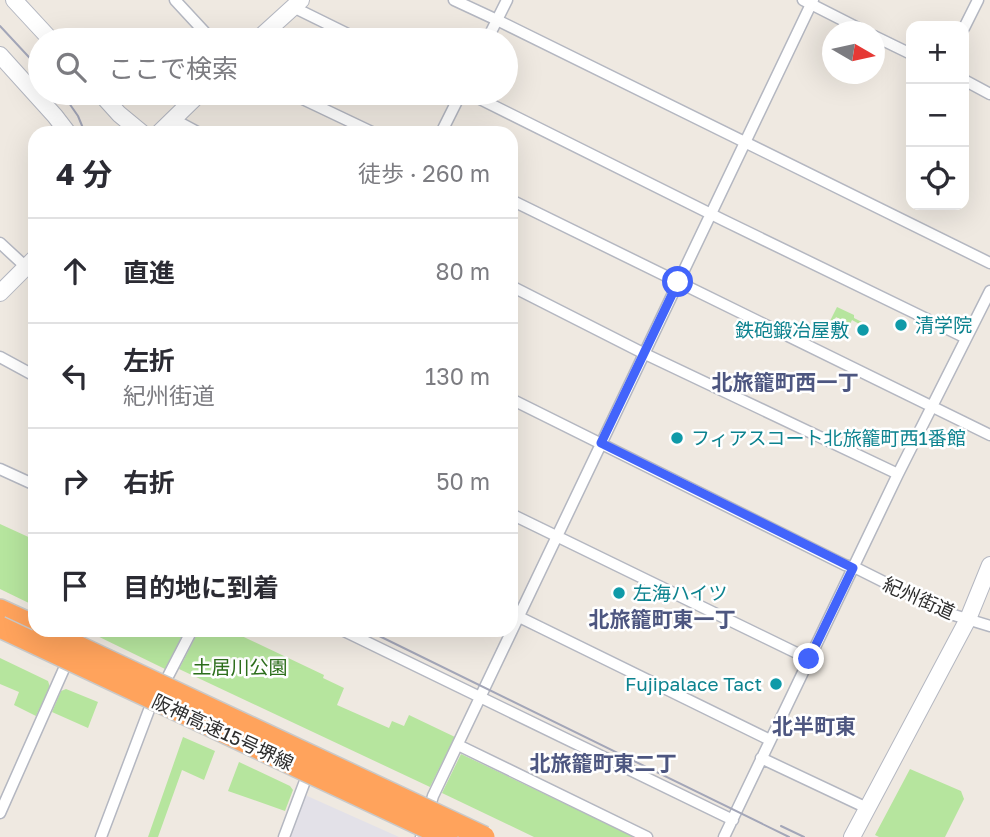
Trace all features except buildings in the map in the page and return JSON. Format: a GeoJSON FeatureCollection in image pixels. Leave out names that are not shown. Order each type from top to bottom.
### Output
{"type":"FeatureCollection","features":[{"type":"Feature","properties":{"kind":"highway"},"geometry":{"type":"LineString","coordinates":[[0,608],[28,621]]}},
{"type":"Feature","properties":{"kind":"highway","name":"阪神高速15号堺線"},"geometry":{"type":"LineString","coordinates":[[0,629],[445,837]]}},
{"type":"Feature","properties":{"kind":"highway","name":"阪神高速15号堺線"},"geometry":{"type":"LineString","coordinates":[[58,637],[484,837]]}},
{"type":"Feature","properties":{"kind":"street"},"geometry":{"type":"LineString","coordinates":[[14,0],[40,28]]}},
{"type":"Feature","properties":{"kind":"street"},"geometry":{"type":"LineString","coordinates":[[175,0],[201,28]]}},
{"type":"Feature","properties":{"kind":"street"},"geometry":{"type":"LineString","coordinates":[[454,0],[513,28]]}},
{"type":"Feature","properties":{"kind":"street"},"geometry":{"type":"LineString","coordinates":[[493,28],[507,0]]}},
{"type":"Feature","properties":{"kind":"street"},"geometry":{"type":"LineString","coordinates":[[968,21],[978,0]]}},
{"type":"Feature","properties":{"kind":"street"},"geometry":{"type":"LineString","coordinates":[[518,609],[557,537],[643,353],[712,215],[809,1],[846,21]]}},
{"type":"Feature","properties":{"kind":"street"},"geometry":{"type":"LineString","coordinates":[[270,28],[297,4],[339,28]]}},
{"type":"Feature","properties":{"kind":"street"},"geometry":{"type":"LineString","coordinates":[[518,30],[990,262]]}},
{"type":"Feature","properties":{"kind":"street"},"geometry":{"type":"LineString","coordinates":[[885,41],[906,52]]}},
{"type":"Feature","properties":{"kind":"street"},"geometry":{"type":"LineString","coordinates":[[0,55],[28,86]]}},
{"type":"Feature","properties":{"kind":"street"},"geometry":{"type":"LineString","coordinates":[[969,83],[990,94]]}},
{"type":"Feature","properties":{"kind":"street"},"geometry":{"type":"LineString","coordinates":[[45,105],[63,126]]}},
{"type":"Feature","properties":{"kind":"street"},"geometry":{"type":"LineString","coordinates":[[111,105],[134,126]]}},
{"type":"Feature","properties":{"kind":"street"},"geometry":{"type":"LineString","coordinates":[[166,126],[188,105]]}},
{"type":"Feature","properties":{"kind":"street"},"geometry":{"type":"LineString","coordinates":[[315,105],[359,126]]}},
{"type":"Feature","properties":{"kind":"street"},"geometry":{"type":"LineString","coordinates":[[444,126],[455,105]]}},
{"type":"Feature","properties":{"kind":"street"},"geometry":{"type":"LineString","coordinates":[[492,105],[966,338]]}},
{"type":"Feature","properties":{"kind":"street"},"geometry":{"type":"LineString","coordinates":[[173,119],[186,126]]}},
{"type":"Feature","properties":{"kind":"street"},"geometry":{"type":"LineString","coordinates":[[518,203],[990,435]]}},
{"type":"Feature","properties":{"kind":"street"},"geometry":{"type":"LineString","coordinates":[[0,243],[28,262]]}},
{"type":"Feature","properties":{"kind":"street"},"geometry":{"type":"LineString","coordinates":[[0,293],[28,265]]}},
{"type":"Feature","properties":{"kind":"street"},"geometry":{"type":"LineString","coordinates":[[518,290],[643,353],[898,474]]}},
{"type":"Feature","properties":{"kind":"street"},"geometry":{"type":"LineString","coordinates":[[724,837],[898,474],[990,291]]}},
{"type":"Feature","properties":{"kind":"street"},"geometry":{"type":"LineString","coordinates":[[0,357],[28,372]]}},
{"type":"Feature","properties":{"kind":"street","name":"紀州街道"},"geometry":{"type":"LineString","coordinates":[[518,402],[944,612],[990,626]]}},
{"type":"Feature","properties":{"kind":"street"},"geometry":{"type":"LineString","coordinates":[[0,469],[28,482]]}},
{"type":"Feature","properties":{"kind":"street"},"geometry":{"type":"LineString","coordinates":[[518,518],[809,659]]}},
{"type":"Feature","properties":{"kind":"street"},"geometry":{"type":"LineString","coordinates":[[852,837],[968,619],[990,565]]}},
{"type":"Feature","properties":{"kind":"street"},"geometry":{"type":"LineString","coordinates":[[518,616],[770,740]]}},
{"type":"Feature","properties":{"kind":"street"},"geometry":{"type":"LineString","coordinates":[[0,629],[308,773],[423,833],[445,837]]}},
{"type":"Feature","properties":{"kind":"street"},"geometry":{"type":"LineString","coordinates":[[65,637],[491,837]]}},
{"type":"Feature","properties":{"kind":"street"},"geometry":{"type":"LineString","coordinates":[[101,837],[152,702],[188,637]]}},
{"type":"Feature","properties":{"kind":"street"},"geometry":{"type":"LineString","coordinates":[[356,637],[733,820]]}},
{"type":"Feature","properties":{"kind":"street"},"geometry":{"type":"LineString","coordinates":[[423,833],[429,807],[506,637]]}},
{"type":"Feature","properties":{"kind":"street"},"geometry":{"type":"LineString","coordinates":[[0,813],[67,662]]}},
{"type":"Feature","properties":{"kind":"street"},"geometry":{"type":"LineString","coordinates":[[458,745],[648,837]]}},
{"type":"Feature","properties":{"kind":"street"},"geometry":{"type":"LineString","coordinates":[[761,758],[867,808]]}},
{"type":"Feature","properties":{"kind":"street"},"geometry":{"type":"LineString","coordinates":[[284,837],[308,773]]}},
{"type":"Feature","properties":{"kind":"shaded area"},"geometry":{"type":"Polygon","coordinates":[[[305,795],[399,837],[289,837],[305,795]]]}},
{"type":"Feature","properties":{"kind":"green space"},"geometry":{"type":"Polygon","coordinates":[[[837,307],[854,315],[854,318],[864,323],[863,326],[852,320],[850,324],[836,317],[826,337],[823,335],[837,307]]]}},
{"type":"Feature","properties":{"kind":"green space"},"geometry":{"type":"Polygon","coordinates":[[[0,524],[28,537],[28,603],[0,589],[0,524]]]}},
{"type":"Feature","properties":{"kind":"green space","name":"土居川公園"},"geometry":{"type":"Polygon","coordinates":[[[99,637],[181,637],[165,669],[99,637]]]}},
{"type":"Feature","properties":{"kind":"green space","name":"土居川公園"},"geometry":{"type":"Polygon","coordinates":[[[195,637],[244,637],[324,675],[323,678],[344,688],[337,705],[389,728],[392,721],[404,726],[409,715],[455,737],[430,787],[179,669],[195,637]]]}},
{"type":"Feature","properties":{"kind":"green space"},"geometry":{"type":"Polygon","coordinates":[[[0,658],[48,681],[50,687],[36,716],[14,705],[19,692],[0,684],[0,658]]]}},
{"type":"Feature","properties":{"kind":"green space"},"geometry":{"type":"Polygon","coordinates":[[[66,689],[98,702],[88,728],[52,712],[61,691],[66,689]]]}},
{"type":"Feature","properties":{"kind":"green space"},"geometry":{"type":"Polygon","coordinates":[[[183,737],[215,751],[204,780],[182,770],[158,837],[148,837],[183,737]]]}},
{"type":"Feature","properties":{"kind":"green space"},"geometry":{"type":"Polygon","coordinates":[[[461,754],[635,837],[534,837],[442,793],[461,754]]]}},
{"type":"Feature","properties":{"kind":"green space"},"geometry":{"type":"Polygon","coordinates":[[[239,762],[290,786],[293,790],[285,811],[228,791],[239,762]]]}},
{"type":"Feature","properties":{"kind":"green space"},"geometry":{"type":"Polygon","coordinates":[[[910,769],[961,791],[964,799],[945,837],[875,835],[910,769]]]}},
{"type":"Feature","properties":{"kind":"tram line"},"geometry":{"type":"LineString","coordinates":[[0,26],[28,56]]}},
{"type":"Feature","properties":{"kind":"tram line"},"geometry":{"type":"LineString","coordinates":[[70,105],[82,126]]}},
{"type":"Feature","properties":{"kind":"tram line"},"geometry":{"type":"LineString","coordinates":[[381,637],[789,837]]}},
{"type":"Feature","properties":{"kind":"tram line"},"geometry":{"type":"LineString","coordinates":[[781,826],[804,837]]}},
{"type":"Feature","properties":{"kind":"place","name":"清学院"},"geometry":{"type":"Point","coordinates":[901,325]}},
{"type":"Feature","properties":{"kind":"place","name":"鉄砲鍛冶屋敷"},"geometry":{"type":"Point","coordinates":[863,330]}},
{"type":"Feature","properties":{"kind":"place","name":"フィアスコート北旅籠町西1番館"},"geometry":{"type":"Point","coordinates":[677,438]}},
{"type":"Feature","properties":{"kind":"place","name":"左海ハイツ"},"geometry":{"type":"Point","coordinates":[619,593]}},
{"type":"Feature","properties":{"kind":"place","name":"Fujipalace Tact"},"geometry":{"type":"Point","coordinates":[776,684]}},
{"type":"Feature","properties":{"kind":"district","name":"北旅籠町西一丁"},"geometry":{"type":"Point","coordinates":[785,383]}},
{"type":"Feature","properties":{"kind":"district","name":"北旅籠町東一丁"},"geometry":{"type":"Point","coordinates":[662,620]}},
{"type":"Feature","properties":{"kind":"district","name":"北半町東"},"geometry":{"type":"Point","coordinates":[814,727]}},
{"type":"Feature","properties":{"kind":"district","name":"北旅籠町東二丁"},"geometry":{"type":"Point","coordinates":[603,764]}},
{"type":"Feature","properties":{"kind":"route"},"geometry":{"type":"LineString","coordinates":[[678,282],[601,443],[853,568],[809,659]]}}]}
